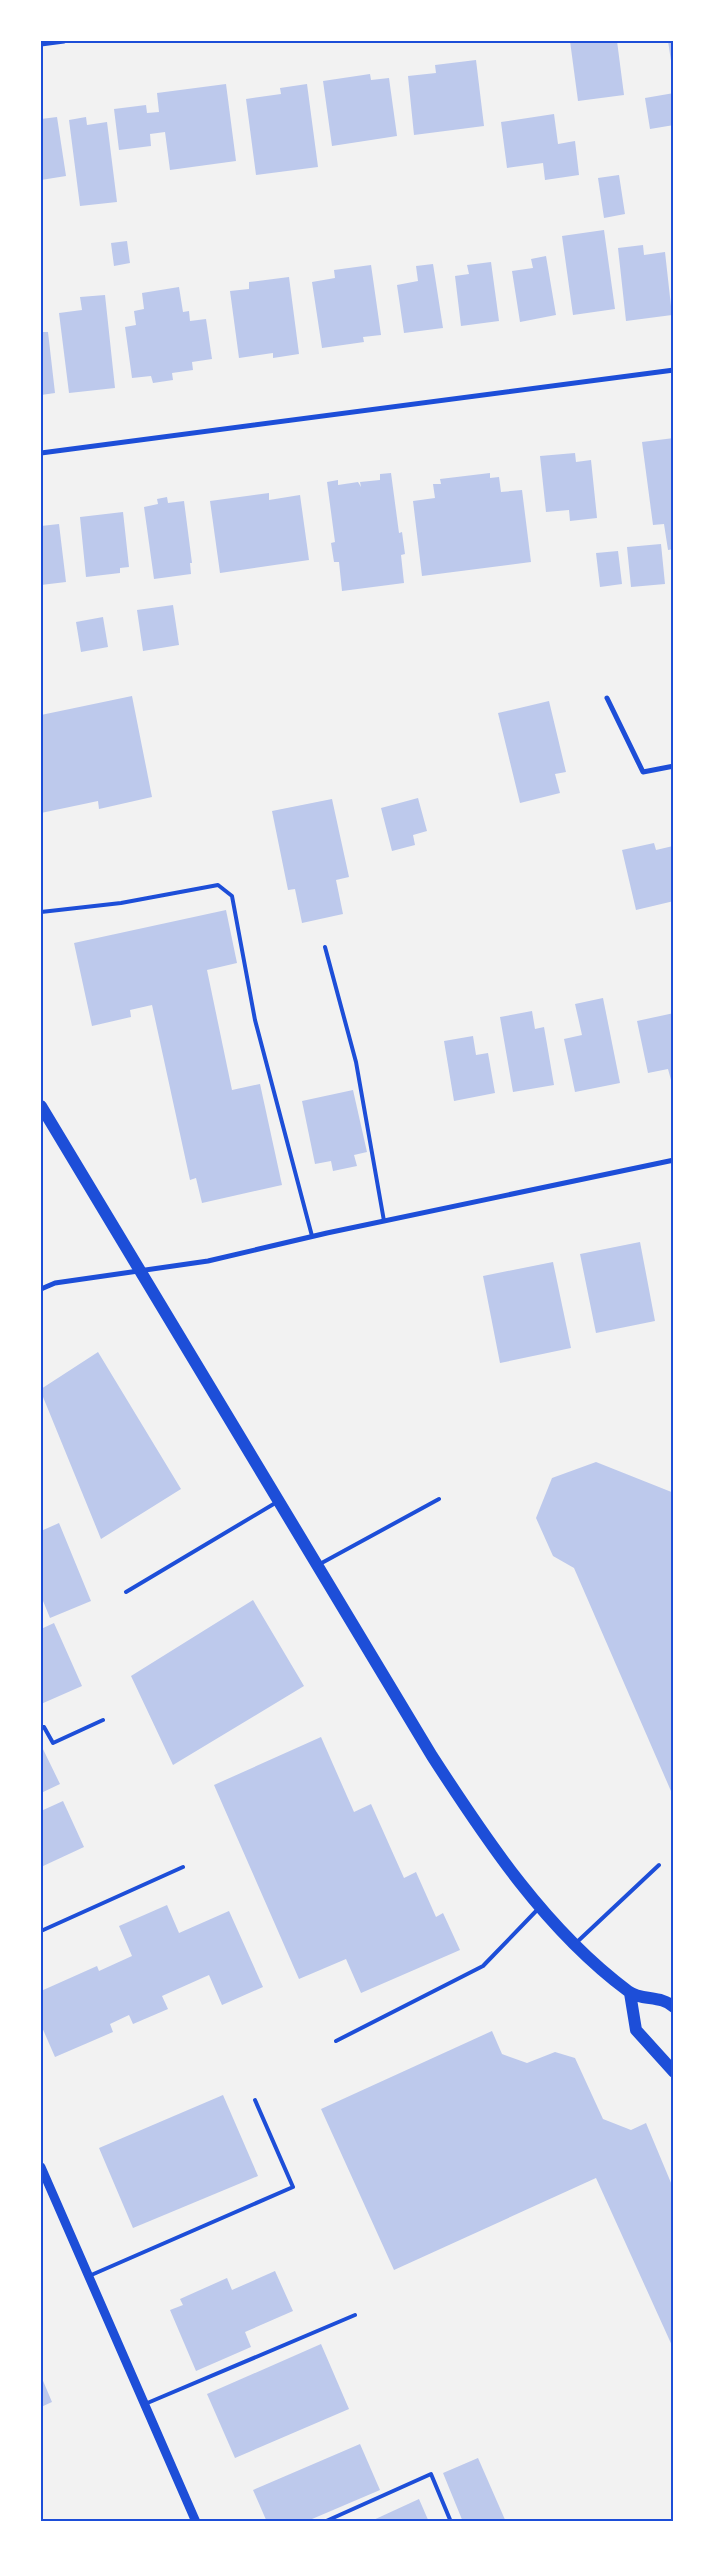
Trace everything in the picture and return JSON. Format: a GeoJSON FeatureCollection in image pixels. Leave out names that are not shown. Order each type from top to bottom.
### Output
{"type":"FeatureCollection","features":[{"type":"Feature","properties":{"kind":"main road"},"geometry":{"type":"LineString","coordinates":[[41,1106],[466,1808],[502,1860],[575,1944],[630,1993],[667,2000],[674,2007]]}},
{"type":"Feature","properties":{"kind":"main road"},"geometry":{"type":"LineString","coordinates":[[630,1993],[636,2030],[674,2072]]}},
{"type":"Feature","properties":{"kind":"street"},"geometry":{"type":"LineString","coordinates":[[41,44],[64,41]]}},
{"type":"Feature","properties":{"kind":"street"},"geometry":{"type":"LineString","coordinates":[[41,453],[674,370]]}},
{"type":"Feature","properties":{"kind":"street"},"geometry":{"type":"LineString","coordinates":[[607,698],[643,772],[674,766]]}},
{"type":"Feature","properties":{"kind":"street"},"geometry":{"type":"LineString","coordinates":[[41,1289],[55,1283],[208,1261],[384,1220],[674,1160]]}},
{"type":"Feature","properties":{"kind":"street"},"geometry":{"type":"LineString","coordinates":[[41,2167],[196,2522]]}},
{"type":"Feature","properties":{"kind":"lane"},"geometry":{"type":"LineString","coordinates":[[41,912],[121,904],[218,885],[232,896],[255,1020],[312,1236]]}},
{"type":"Feature","properties":{"kind":"lane"},"geometry":{"type":"LineString","coordinates":[[324,947],[356,1062],[384,1220]]}},
{"type":"Feature","properties":{"kind":"lane"},"geometry":{"type":"LineString","coordinates":[[318,1565],[439,1499]]}},
{"type":"Feature","properties":{"kind":"lane"},"geometry":{"type":"LineString","coordinates":[[126,1592],[280,1500]]}},
{"type":"Feature","properties":{"kind":"lane"},"geometry":{"type":"LineString","coordinates":[[41,1728],[44,1727],[54,1743],[103,1720]]}},
{"type":"Feature","properties":{"kind":"lane"},"geometry":{"type":"LineString","coordinates":[[575,1944],[659,1865]]}},
{"type":"Feature","properties":{"kind":"lane"},"geometry":{"type":"LineString","coordinates":[[41,1931],[183,1868]]}},
{"type":"Feature","properties":{"kind":"lane"},"geometry":{"type":"LineString","coordinates":[[336,2041],[483,1966],[541,1907]]}},
{"type":"Feature","properties":{"kind":"lane"},"geometry":{"type":"LineString","coordinates":[[89,2276],[293,2186],[255,2100]]}},
{"type":"Feature","properties":{"kind":"lane"},"geometry":{"type":"LineString","coordinates":[[145,2404],[356,2315]]}},
{"type":"Feature","properties":{"kind":"lane"},"geometry":{"type":"LineString","coordinates":[[324,2522],[431,2474],[451,2522]]}},
{"type":"Feature","properties":{"kind":"building"},"geometry":{"type":"Polygon","coordinates":[[[570,41],[617,41],[624,95],[578,101],[570,41]]]}},
{"type":"Feature","properties":{"kind":"building"},"geometry":{"type":"Polygon","coordinates":[[[668,41],[674,41],[674,74],[673,74],[668,41]]]}},
{"type":"Feature","properties":{"kind":"building"},"geometry":{"type":"Polygon","coordinates":[[[476,60],[484,126],[414,135],[408,76],[436,73],[435,65],[476,60]]]}},
{"type":"Feature","properties":{"kind":"building"},"geometry":{"type":"Polygon","coordinates":[[[370,74],[371,80],[389,78],[397,136],[332,146],[323,81],[370,74]]]}},
{"type":"Feature","properties":{"kind":"building"},"geometry":{"type":"Polygon","coordinates":[[[226,84],[236,161],[170,170],[165,132],[150,134],[151,146],[119,150],[114,109],[146,105],[147,113],[159,112],[157,93],[226,84]]]}},
{"type":"Feature","properties":{"kind":"building"},"geometry":{"type":"Polygon","coordinates":[[[307,84],[318,167],[256,175],[246,99],[281,94],[280,88],[307,84]]]}},
{"type":"Feature","properties":{"kind":"building"},"geometry":{"type":"Polygon","coordinates":[[[674,93],[674,125],[650,129],[645,98],[674,93]]]}},
{"type":"Feature","properties":{"kind":"building"},"geometry":{"type":"Polygon","coordinates":[[[554,114],[558,144],[575,141],[579,175],[545,180],[543,163],[507,168],[501,122],[554,114]]]}},
{"type":"Feature","properties":{"kind":"building"},"geometry":{"type":"Polygon","coordinates":[[[57,117],[66,176],[41,180],[41,119],[57,117]]]}},
{"type":"Feature","properties":{"kind":"building"},"geometry":{"type":"Polygon","coordinates":[[[86,117],[87,125],[107,122],[117,202],[80,206],[69,120],[86,117]]]}},
{"type":"Feature","properties":{"kind":"building"},"geometry":{"type":"Polygon","coordinates":[[[619,175],[625,214],[604,218],[598,178],[619,175]]]}},
{"type":"Feature","properties":{"kind":"building"},"geometry":{"type":"Polygon","coordinates":[[[604,230],[615,309],[573,315],[562,236],[604,230]]]}},
{"type":"Feature","properties":{"kind":"building"},"geometry":{"type":"Polygon","coordinates":[[[127,241],[130,263],[114,266],[111,243],[127,241]]]}},
{"type":"Feature","properties":{"kind":"building"},"geometry":{"type":"Polygon","coordinates":[[[643,245],[644,255],[665,252],[672,315],[626,321],[618,248],[643,245]]]}},
{"type":"Feature","properties":{"kind":"building"},"geometry":{"type":"Polygon","coordinates":[[[546,256],[556,315],[520,322],[512,271],[533,268],[531,259],[546,256]]]}},
{"type":"Feature","properties":{"kind":"building"},"geometry":{"type":"Polygon","coordinates":[[[491,262],[499,321],[461,326],[455,276],[469,274],[467,265],[491,262]]]}},
{"type":"Feature","properties":{"kind":"building"},"geometry":{"type":"Polygon","coordinates":[[[433,264],[443,328],[404,333],[397,285],[418,281],[416,266],[433,264]]]}},
{"type":"Feature","properties":{"kind":"building"},"geometry":{"type":"Polygon","coordinates":[[[371,265],[381,335],[363,337],[364,342],[322,348],[312,282],[335,278],[334,270],[371,265]]]}},
{"type":"Feature","properties":{"kind":"building"},"geometry":{"type":"Polygon","coordinates":[[[289,277],[299,354],[273,358],[273,353],[239,358],[230,291],[249,289],[249,282],[289,277]]]}},
{"type":"Feature","properties":{"kind":"building"},"geometry":{"type":"Polygon","coordinates":[[[179,287],[183,312],[189,311],[190,321],[206,319],[212,359],[192,362],[193,370],[172,373],[173,380],[153,383],[151,376],[132,378],[125,327],[136,325],[134,311],[144,309],[142,293],[179,287]]]}},
{"type":"Feature","properties":{"kind":"building"},"geometry":{"type":"Polygon","coordinates":[[[105,295],[115,388],[69,393],[59,313],[82,310],[80,297],[105,295]]]}},
{"type":"Feature","properties":{"kind":"building"},"geometry":{"type":"Polygon","coordinates":[[[41,332],[48,332],[55,393],[41,395],[41,332]]]}},
{"type":"Feature","properties":{"kind":"building"},"geometry":{"type":"Polygon","coordinates":[[[674,438],[674,549],[668,550],[664,524],[653,525],[642,442],[674,438]]]}},
{"type":"Feature","properties":{"kind":"building"},"geometry":{"type":"Polygon","coordinates":[[[575,453],[576,462],[591,460],[597,518],[570,521],[569,510],[546,512],[540,456],[575,453]]]}},
{"type":"Feature","properties":{"kind":"building"},"geometry":{"type":"Polygon","coordinates":[[[391,473],[399,533],[402,532],[405,554],[401,555],[404,583],[342,591],[339,562],[334,562],[331,543],[335,542],[327,482],[338,480],[338,485],[358,482],[361,487],[360,482],[380,480],[380,474],[391,473]]]}},
{"type":"Feature","properties":{"kind":"building"},"geometry":{"type":"Polygon","coordinates":[[[490,473],[490,478],[499,477],[501,492],[522,490],[531,562],[422,576],[413,501],[435,498],[433,484],[441,484],[440,479],[490,473]]]}},
{"type":"Feature","properties":{"kind":"building"},"geometry":{"type":"Polygon","coordinates":[[[269,493],[269,500],[300,495],[309,560],[220,573],[210,501],[269,493]]]}},
{"type":"Feature","properties":{"kind":"building"},"geometry":{"type":"Polygon","coordinates":[[[167,497],[168,503],[184,501],[192,563],[190,563],[191,574],[154,579],[144,507],[158,504],[157,499],[167,497]]]}},
{"type":"Feature","properties":{"kind":"building"},"geometry":{"type":"Polygon","coordinates":[[[123,512],[129,567],[120,568],[120,573],[86,577],[80,517],[123,512]]]}},
{"type":"Feature","properties":{"kind":"building"},"geometry":{"type":"Polygon","coordinates":[[[59,524],[66,582],[41,585],[41,526],[59,524]]]}},
{"type":"Feature","properties":{"kind":"building"},"geometry":{"type":"Polygon","coordinates":[[[661,544],[665,584],[631,587],[627,547],[661,544]]]}},
{"type":"Feature","properties":{"kind":"building"},"geometry":{"type":"Polygon","coordinates":[[[618,551],[622,584],[600,587],[596,553],[618,551]]]}},
{"type":"Feature","properties":{"kind":"building"},"geometry":{"type":"Polygon","coordinates":[[[173,605],[179,645],[143,651],[137,610],[173,605]]]}},
{"type":"Feature","properties":{"kind":"building"},"geometry":{"type":"Polygon","coordinates":[[[103,617],[108,647],[81,652],[76,622],[103,617]]]}},
{"type":"Feature","properties":{"kind":"building"},"geometry":{"type":"Polygon","coordinates":[[[132,696],[152,797],[99,809],[98,801],[41,813],[41,715],[132,696]]]}},
{"type":"Feature","properties":{"kind":"building"},"geometry":{"type":"Polygon","coordinates":[[[549,701],[566,772],[555,774],[560,793],[520,803],[498,713],[549,701]]]}},
{"type":"Feature","properties":{"kind":"building"},"geometry":{"type":"Polygon","coordinates":[[[418,798],[427,831],[413,835],[415,845],[392,851],[381,808],[418,798]]]}},
{"type":"Feature","properties":{"kind":"building"},"geometry":{"type":"Polygon","coordinates":[[[332,799],[349,877],[336,880],[343,914],[302,923],[295,889],[288,890],[272,811],[332,799]]]}},
{"type":"Feature","properties":{"kind":"building"},"geometry":{"type":"Polygon","coordinates":[[[654,843],[656,850],[673,846],[674,901],[636,910],[622,850],[654,843]]]}},
{"type":"Feature","properties":{"kind":"building"},"geometry":{"type":"Polygon","coordinates":[[[226,910],[237,963],[207,970],[232,1090],[260,1084],[282,1185],[202,1203],[196,1178],[190,1180],[152,1005],[130,1010],[131,1017],[92,1026],[74,943],[226,910]]]}},
{"type":"Feature","properties":{"kind":"building"},"geometry":{"type":"Polygon","coordinates":[[[603,998],[620,1083],[575,1092],[564,1039],[582,1035],[575,1004],[603,998]]]}},
{"type":"Feature","properties":{"kind":"building"},"geometry":{"type":"Polygon","coordinates":[[[532,1011],[535,1029],[544,1027],[554,1085],[513,1092],[500,1017],[532,1011]]]}},
{"type":"Feature","properties":{"kind":"building"},"geometry":{"type":"Polygon","coordinates":[[[674,1013],[674,1079],[671,1080],[668,1069],[648,1073],[637,1021],[674,1013]]]}},
{"type":"Feature","properties":{"kind":"building"},"geometry":{"type":"Polygon","coordinates":[[[473,1036],[476,1055],[488,1053],[495,1093],[454,1101],[444,1041],[473,1036]]]}},
{"type":"Feature","properties":{"kind":"building"},"geometry":{"type":"Polygon","coordinates":[[[353,1090],[367,1152],[354,1155],[357,1166],[333,1171],[331,1161],[315,1164],[302,1101],[353,1090]]]}},
{"type":"Feature","properties":{"kind":"building"},"geometry":{"type":"Polygon","coordinates":[[[640,1242],[655,1321],[596,1333],[580,1254],[640,1242]]]}},
{"type":"Feature","properties":{"kind":"building"},"geometry":{"type":"Polygon","coordinates":[[[553,1262],[571,1348],[500,1363],[483,1276],[553,1262]]]}},
{"type":"Feature","properties":{"kind":"building"},"geometry":{"type":"Polygon","coordinates":[[[98,1352],[181,1489],[101,1539],[41,1392],[41,1389],[98,1352]]]}},
{"type":"Feature","properties":{"kind":"building"},"geometry":{"type":"Polygon","coordinates":[[[596,1462],[674,1493],[674,1798],[574,1568],[553,1556],[536,1518],[552,1478],[596,1462]]]}},
{"type":"Feature","properties":{"kind":"building"},"geometry":{"type":"Polygon","coordinates":[[[59,1523],[91,1601],[50,1618],[41,1596],[41,1531],[59,1523]]]}},
{"type":"Feature","properties":{"kind":"building"},"geometry":{"type":"Polygon","coordinates":[[[253,1600],[304,1686],[173,1765],[131,1676],[253,1600]]]}},
{"type":"Feature","properties":{"kind":"building"},"geometry":{"type":"Polygon","coordinates":[[[54,1623],[82,1686],[41,1704],[41,1629],[54,1623]]]}},
{"type":"Feature","properties":{"kind":"building"},"geometry":{"type":"Polygon","coordinates":[[[321,1737],[354,1812],[371,1804],[404,1878],[416,1872],[436,1917],[443,1913],[460,1950],[361,1993],[346,1959],[299,1979],[214,1785],[321,1737]]]}},
{"type":"Feature","properties":{"kind":"building"},"geometry":{"type":"Polygon","coordinates":[[[41,1745],[60,1784],[41,1793],[41,1745]]]}},
{"type":"Feature","properties":{"kind":"building"},"geometry":{"type":"Polygon","coordinates":[[[63,1801],[84,1847],[41,1867],[41,1811],[63,1801]]]}},
{"type":"Feature","properties":{"kind":"building"},"geometry":{"type":"Polygon","coordinates":[[[167,1905],[179,1933],[229,1911],[263,1987],[222,2005],[209,1975],[162,1996],[168,2009],[133,2024],[129,2015],[110,2024],[113,2032],[55,2057],[41,2025],[41,1991],[97,1966],[99,1971],[132,1956],[119,1926],[167,1905]]]}},
{"type":"Feature","properties":{"kind":"building"},"geometry":{"type":"Polygon","coordinates":[[[492,2031],[502,2054],[527,2063],[555,2052],[575,2058],[603,2119],[631,2130],[646,2123],[674,2190],[674,2350],[596,2178],[394,2270],[321,2109],[492,2031]]]}},
{"type":"Feature","properties":{"kind":"building"},"geometry":{"type":"Polygon","coordinates":[[[223,2095],[258,2176],[133,2228],[99,2148],[223,2095]]]}},
{"type":"Feature","properties":{"kind":"building"},"geometry":{"type":"Polygon","coordinates":[[[275,2271],[293,2311],[245,2332],[251,2347],[196,2371],[170,2310],[183,2305],[180,2299],[227,2278],[232,2290],[275,2271]]]}},
{"type":"Feature","properties":{"kind":"building"},"geometry":{"type":"Polygon","coordinates":[[[321,2344],[349,2409],[235,2458],[207,2394],[321,2344]]]}},
{"type":"Feature","properties":{"kind":"building"},"geometry":{"type":"Polygon","coordinates":[[[41,2376],[52,2402],[41,2407],[41,2376]]]}},
{"type":"Feature","properties":{"kind":"building"},"geometry":{"type":"Polygon","coordinates":[[[360,2444],[380,2490],[305,2522],[267,2522],[253,2490],[360,2444]]]}},
{"type":"Feature","properties":{"kind":"building"},"geometry":{"type":"Polygon","coordinates":[[[478,2458],[506,2522],[463,2522],[443,2473],[478,2458]]]}},
{"type":"Feature","properties":{"kind":"building"},"geometry":{"type":"Polygon","coordinates":[[[419,2499],[429,2522],[369,2522],[419,2499]]]}}]}
